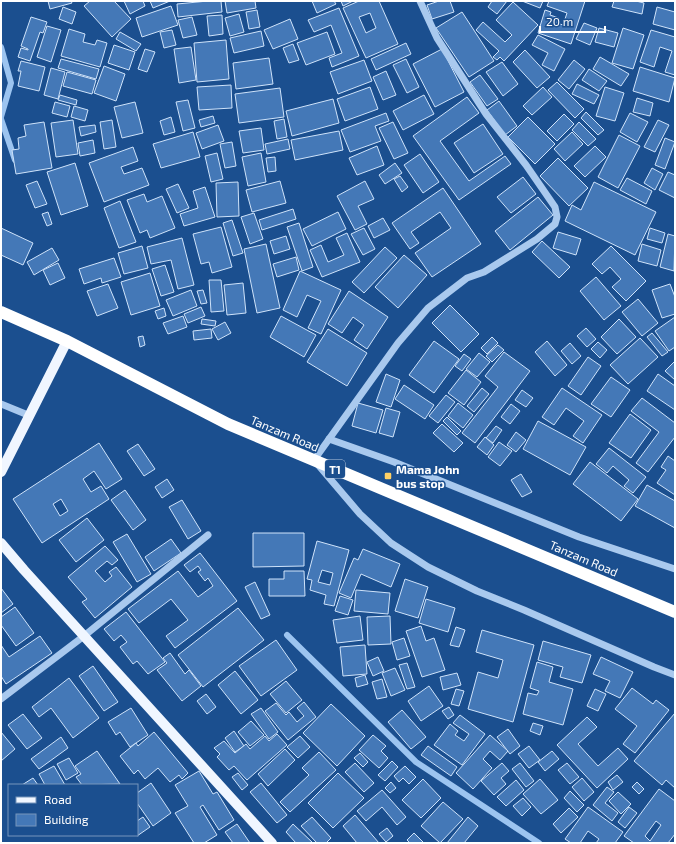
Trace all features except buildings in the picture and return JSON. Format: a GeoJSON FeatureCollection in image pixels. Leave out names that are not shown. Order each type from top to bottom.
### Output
{"type":"FeatureCollection","features":[{"type":"Feature","properties":{"kind":"highway","name":"Tanzam Road"},"geometry":{"type":"LineString","coordinates":[[1,312],[67,342],[228,424],[675,612]]}},
{"type":"Feature","properties":{"kind":"main road"},"geometry":{"type":"LineString","coordinates":[[1,472],[28,415],[67,342]]}},
{"type":"Feature","properties":{"kind":"main road"},"geometry":{"type":"LineString","coordinates":[[1,543],[272,843]]}},
{"type":"Feature","properties":{"kind":"street"},"geometry":{"type":"LineString","coordinates":[[420,1],[437,38],[486,114],[526,165],[555,207],[557,217],[555,224],[537,239],[484,272],[467,278],[428,308],[398,344],[314,460],[360,514],[391,543],[428,567],[477,591],[524,610],[654,668],[675,675]]}},
{"type":"Feature","properties":{"kind":"street"},"geometry":{"type":"LineString","coordinates":[[1,404],[28,415]]}},
{"type":"Feature","properties":{"kind":"street"},"geometry":{"type":"LineString","coordinates":[[329,439],[394,462],[579,537],[675,569]]}},
{"type":"Feature","properties":{"kind":"street"},"geometry":{"type":"LineString","coordinates":[[1,699],[84,636],[208,535]]}},
{"type":"Feature","properties":{"kind":"waterway"},"geometry":{"type":"LineString","coordinates":[[1,47],[11,83],[1,117]]}},
{"type":"Feature","properties":{"kind":"waterway"},"geometry":{"type":"LineString","coordinates":[[1,119],[15,160]]}},
{"type":"Feature","properties":{"kind":"waterway"},"geometry":{"type":"LineString","coordinates":[[287,635],[416,762],[539,843]]}},
{"type":"Feature","properties":{"kind":"place","name":"Mama John bus stop"},"geometry":{"type":"Point","coordinates":[388,476]}}]}
